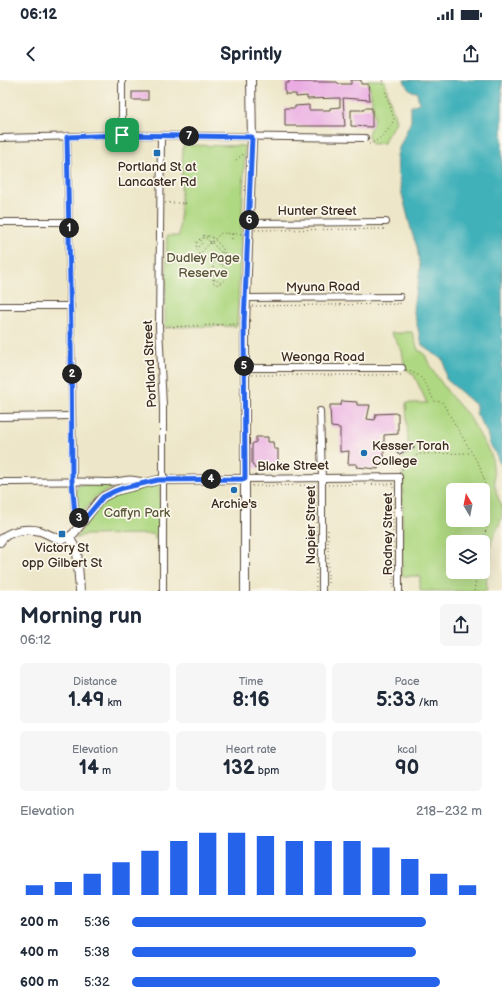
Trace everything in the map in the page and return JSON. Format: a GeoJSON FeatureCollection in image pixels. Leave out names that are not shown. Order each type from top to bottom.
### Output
{"type":"FeatureCollection","features":[{"type":"Feature","properties":{"kind":"street"},"geometry":{"type":"LineString","coordinates":[[122,80],[122,135]]}},
{"type":"Feature","properties":{"kind":"street"},"geometry":{"type":"LineString","coordinates":[[245,591],[244,368],[240,323],[246,298],[252,137],[251,80]]}},
{"type":"Feature","properties":{"kind":"street"},"geometry":{"type":"LineString","coordinates":[[0,138],[122,135],[365,138]]}},
{"type":"Feature","properties":{"kind":"street","name":"Portland Street"},"geometry":{"type":"LineString","coordinates":[[161,136],[159,341],[163,406],[163,591]]}},
{"type":"Feature","properties":{"kind":"street"},"geometry":{"type":"LineString","coordinates":[[67,137],[71,306],[72,481],[75,514],[83,521]]}},
{"type":"Feature","properties":{"kind":"street"},"geometry":{"type":"LineString","coordinates":[[0,222],[69,222]]}},
{"type":"Feature","properties":{"kind":"street","name":"Hunter Street"},"geometry":{"type":"LineString","coordinates":[[249,223],[386,222]]}},
{"type":"Feature","properties":{"kind":"street","name":"Myuna Road"},"geometry":{"type":"LineString","coordinates":[[246,298],[400,297]]}},
{"type":"Feature","properties":{"kind":"street"},"geometry":{"type":"LineString","coordinates":[[0,306],[71,306]]}},
{"type":"Feature","properties":{"kind":"street","name":"Weonga Road"},"geometry":{"type":"LineString","coordinates":[[244,368],[402,368]]}},
{"type":"Feature","properties":{"kind":"street","name":"Napier Street"},"geometry":{"type":"LineString","coordinates":[[320,411],[322,478],[319,485],[322,591]]}},
{"type":"Feature","properties":{"kind":"street"},"geometry":{"type":"LineString","coordinates":[[0,417],[72,416]]}},
{"type":"Feature","properties":{"kind":"street","name":"Blake Street"},"geometry":{"type":"LineString","coordinates":[[69,537],[74,533],[99,501],[109,493],[146,483],[163,480],[322,478],[399,474]]}},
{"type":"Feature","properties":{"kind":"street","name":"Rodney Street"},"geometry":{"type":"LineString","coordinates":[[399,474],[399,591]]}},
{"type":"Feature","properties":{"kind":"street"},"geometry":{"type":"LineString","coordinates":[[0,482],[109,482],[135,479],[146,483]]}},
{"type":"Feature","properties":{"kind":"street"},"geometry":{"type":"LineString","coordinates":[[0,542],[2,538],[9,534],[26,530],[40,530],[59,539],[69,537],[77,551],[80,591]]}},
{"type":"Feature","properties":{"kind":"lane"},"geometry":{"type":"LineString","coordinates":[[399,452],[412,447]]}},
{"type":"Feature","properties":{"kind":"path"},"geometry":{"type":"LineString","coordinates":[[369,144],[385,133],[393,123],[394,119],[382,80],[384,80]]}},
{"type":"Feature","properties":{"kind":"path"},"geometry":{"type":"LineString","coordinates":[[236,160],[242,155],[246,154]]}},
{"type":"Feature","properties":{"kind":"path"},"geometry":{"type":"LineString","coordinates":[[160,203],[186,203]]}},
{"type":"Feature","properties":{"kind":"path"},"geometry":{"type":"LineString","coordinates":[[255,230],[384,229],[386,222]]}},
{"type":"Feature","properties":{"kind":"path"},"geometry":{"type":"LineString","coordinates":[[196,258],[221,232],[242,234]]}},
{"type":"Feature","properties":{"kind":"path"},"geometry":{"type":"LineString","coordinates":[[232,233],[232,239]]}},
{"type":"Feature","properties":{"kind":"path"},"geometry":{"type":"LineString","coordinates":[[203,234],[221,253],[223,257],[221,264]]}},
{"type":"Feature","properties":{"kind":"path"},"geometry":{"type":"LineString","coordinates":[[205,237],[212,237],[224,248],[224,281],[216,285],[213,282],[213,261],[210,257],[199,255],[197,247],[198,240],[205,237]]}},
{"type":"Feature","properties":{"kind":"path"},"geometry":{"type":"LineString","coordinates":[[197,247],[202,244],[201,239]]}},
{"type":"Feature","properties":{"kind":"path"},"geometry":{"type":"LineString","coordinates":[[213,261],[225,251]]}},
{"type":"Feature","properties":{"kind":"path"},"geometry":{"type":"LineString","coordinates":[[216,259],[225,267]]}},
{"type":"Feature","properties":{"kind":"path"},"geometry":{"type":"LineString","coordinates":[[213,271],[225,274]]}},
{"type":"Feature","properties":{"kind":"path"},"geometry":{"type":"LineString","coordinates":[[213,280],[216,280],[220,284]]}},
{"type":"Feature","properties":{"kind":"path"},"geometry":{"type":"LineString","coordinates":[[251,306],[400,304],[400,297]]}},
{"type":"Feature","properties":{"kind":"path"},"geometry":{"type":"LineString","coordinates":[[166,327],[240,323]]}},
{"type":"Feature","properties":{"kind":"path"},"geometry":{"type":"LineString","coordinates":[[250,375],[397,375],[403,374],[402,368],[415,372],[424,380],[434,401],[442,402],[479,465],[484,479],[488,510],[485,535]]}},
{"type":"Feature","properties":{"kind":"path"},"geometry":{"type":"LineString","coordinates":[[399,474],[418,454],[472,453]]}},
{"type":"Feature","properties":{"kind":"path"},"geometry":{"type":"LineString","coordinates":[[250,486],[393,484],[393,591]]}},
{"type":"Feature","properties":{"kind":"path"},"geometry":{"type":"LineString","coordinates":[[316,591],[319,485]]}},
{"type":"Feature","properties":{"kind":"path"},"geometry":{"type":"LineString","coordinates":[[474,591],[476,579]]}},
{"type":"Feature","properties":{"kind":"green space"},"geometry":{"type":"Polygon","coordinates":[[[368,80],[384,80],[396,121],[384,143],[372,144],[369,140],[368,133],[373,122],[374,115],[368,80]]]}},
{"type":"Feature","properties":{"kind":"green space","name":"Dudley Page Reserve"},"geometry":{"type":"Polygon","coordinates":[[[183,145],[245,146],[237,326],[165,327],[167,236],[179,236],[183,145]]]}},
{"type":"Feature","properties":{"kind":"green space"},"geometry":{"type":"Polygon","coordinates":[[[412,332],[418,350],[424,353],[431,368],[450,395],[469,416],[492,457],[495,486],[502,506],[502,518],[492,540],[490,551],[490,535],[446,535],[446,579],[487,579],[487,591],[420,591],[420,576],[402,576],[403,458],[405,453],[414,449],[413,444],[408,444],[406,403],[427,403],[414,375],[405,368],[402,351],[391,333],[412,332]]]}},
{"type":"Feature","properties":{"kind":"green space"},"geometry":{"type":"Polygon","coordinates":[[[129,481],[129,483],[114,487],[96,496],[81,515],[78,511],[76,491],[78,485],[116,484],[129,481]]]}},
{"type":"Feature","properties":{"kind":"green space","name":"Caffyn Park"},"geometry":{"type":"Polygon","coordinates":[[[158,484],[160,486],[160,539],[155,539],[154,534],[84,535],[75,539],[105,498],[158,484]]]}},
{"type":"Feature","properties":{"kind":"water"},"geometry":{"type":"Polygon","coordinates":[[[404,80],[502,80],[502,466],[496,453],[490,445],[487,433],[476,413],[476,405],[446,379],[444,361],[422,345],[413,309],[420,267],[417,247],[402,194],[398,173],[397,156],[411,121],[411,106],[419,103],[417,92],[410,90],[404,80]]]}},
{"type":"Feature","properties":{"kind":"building"},"geometry":{"type":"Polygon","coordinates":[[[289,80],[294,80],[294,82],[337,82],[339,84],[351,84],[351,80],[361,80],[361,84],[368,84],[370,100],[343,98],[345,126],[285,126],[285,108],[295,108],[295,106],[309,105],[309,110],[330,110],[330,108],[340,107],[340,98],[307,99],[307,96],[296,97],[296,94],[285,94],[285,83],[289,83],[289,80]]]}},
{"type":"Feature","properties":{"kind":"building"},"geometry":{"type":"Polygon","coordinates":[[[132,92],[148,92],[148,100],[132,100],[132,92]]]}},
{"type":"Feature","properties":{"kind":"building"},"geometry":{"type":"Polygon","coordinates":[[[364,108],[372,108],[372,127],[351,126],[351,110],[364,110],[364,108]]]}},
{"type":"Feature","properties":{"kind":"building","name":"Kesser Torah College"},"geometry":{"type":"Polygon","coordinates":[[[342,401],[357,402],[357,405],[370,405],[367,419],[375,420],[376,414],[398,413],[398,434],[384,435],[384,465],[379,465],[378,469],[356,467],[357,464],[348,464],[349,451],[340,452],[340,428],[331,427],[330,405],[341,405],[342,401]]]}},
{"type":"Feature","properties":{"kind":"building"},"geometry":{"type":"Polygon","coordinates":[[[256,437],[268,437],[268,442],[273,442],[274,449],[278,449],[279,465],[270,470],[268,468],[265,470],[263,467],[260,470],[258,467],[255,469],[252,463],[252,444],[256,442],[256,437]]]}},
{"type":"Feature","properties":{"kind":"place","name":"Portland St at Lancaster Rd"},"geometry":{"type":"Point","coordinates":[157,153]}},
{"type":"Feature","properties":{"kind":"place","name":"Kesser Torah College"},"geometry":{"type":"Point","coordinates":[364,453]}},
{"type":"Feature","properties":{"kind":"place","name":"Archie's"},"geometry":{"type":"Point","coordinates":[234,490]}},
{"type":"Feature","properties":{"kind":"place","name":"Victory St opp Gilbert St"},"geometry":{"type":"Point","coordinates":[62,534]}},
{"type":"Feature","properties":{"kind":"route"},"geometry":{"type":"LineString","coordinates":[[122,135],[252,137],[244,323],[245,479],[158,480],[123,488],[103,497],[83,521],[75,514],[72,481],[67,137],[122,135]]}}]}
